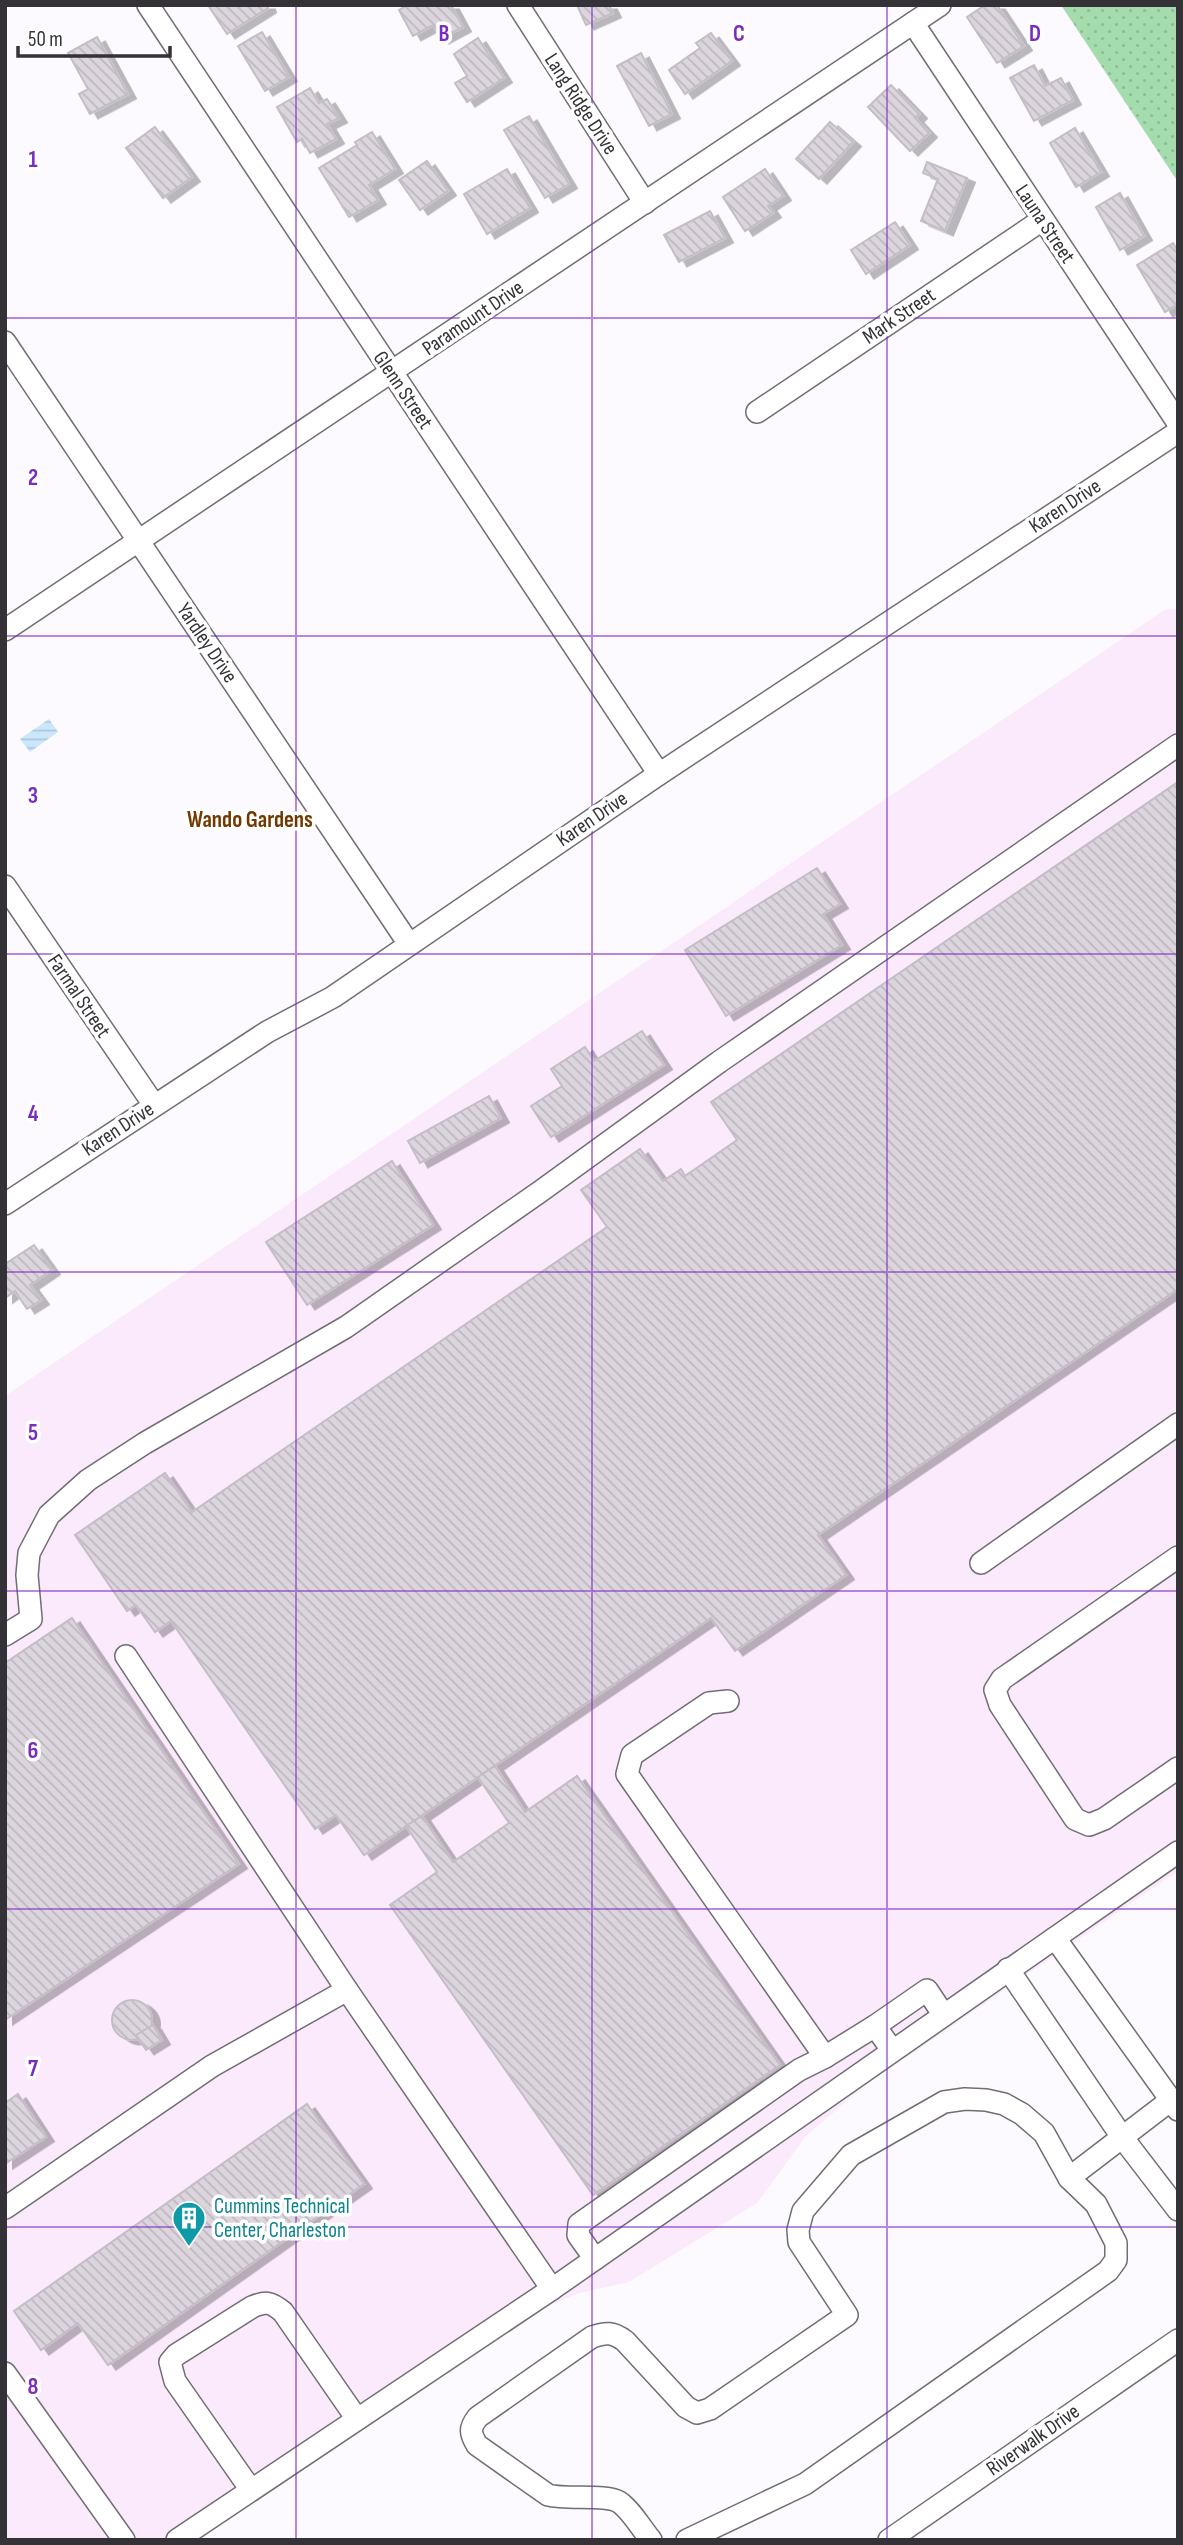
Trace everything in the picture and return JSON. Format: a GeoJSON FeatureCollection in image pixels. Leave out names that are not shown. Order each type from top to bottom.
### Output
{"type":"FeatureCollection","features":[{"type":"Feature","properties":{"kind":"street","name":"Glenn Street"},"geometry":{"type":"LineString","coordinates":[[148,5],[659,774]]}},
{"type":"Feature","properties":{"kind":"street","name":"Lang Ridge Drive"},"geometry":{"type":"LineString","coordinates":[[518,5],[645,203]]}},
{"type":"Feature","properties":{"kind":"street","name":"Paramount Drive"},"geometry":{"type":"LineString","coordinates":[[5,630],[940,5]]}},
{"type":"Feature","properties":{"kind":"street","name":"Launa Street"},"geometry":{"type":"LineString","coordinates":[[913,23],[1178,423]]}},
{"type":"Feature","properties":{"kind":"street","name":"Mark Street"},"geometry":{"type":"LineString","coordinates":[[757,412],[1042,220]]}},
{"type":"Feature","properties":{"kind":"street","name":"Yardley Drive"},"geometry":{"type":"LineString","coordinates":[[5,342],[409,944]]}},
{"type":"Feature","properties":{"kind":"street","name":"Karen Drive"},"geometry":{"type":"LineString","coordinates":[[5,1204],[267,1032],[332,997],[659,774],[1178,432]]}},
{"type":"Feature","properties":{"kind":"street"},"geometry":{"type":"LineString","coordinates":[[5,1635],[31,1619],[27,1575],[29,1553],[50,1515],[88,1480],[145,1443],[346,1327],[719,1062],[1178,745]]}},
{"type":"Feature","properties":{"kind":"street","name":"Farmal Street"},"geometry":{"type":"LineString","coordinates":[[5,886],[154,1105]]}},
{"type":"Feature","properties":{"kind":"street"},"geometry":{"type":"LineString","coordinates":[[981,1563],[1178,1424]]}},
{"type":"Feature","properties":{"kind":"street"},"geometry":{"type":"LineString","coordinates":[[1178,1557],[1002,1679],[995,1690],[1000,1705],[1075,1819],[1089,1825],[1104,1819],[1178,1768]]}},
{"type":"Feature","properties":{"kind":"street"},"geometry":{"type":"LineString","coordinates":[[126,1656],[346,1990],[552,2289]]}},
{"type":"Feature","properties":{"kind":"street"},"geometry":{"type":"LineString","coordinates":[[728,1702],[709,1703],[632,1755],[627,1774],[825,2057]]}},
{"type":"Feature","properties":{"kind":"street"},"geometry":{"type":"LineString","coordinates":[[177,2540],[552,2289],[1178,1852]]}},
{"type":"Feature","properties":{"kind":"street"},"geometry":{"type":"LineString","coordinates":[[1055,1938],[1174,2105],[1122,2137],[1069,2178]]}},
{"type":"Feature","properties":{"kind":"street"},"geometry":{"type":"LineString","coordinates":[[1008,1969],[1122,2137],[1178,2210]]}},
{"type":"Feature","properties":{"kind":"street"},"geometry":{"type":"LineString","coordinates":[[5,2208],[212,2066],[346,1990]]}},
{"type":"Feature","properties":{"kind":"street"},"geometry":{"type":"LineString","coordinates":[[595,2259],[578,2235],[579,2224],[799,2070],[875,2026],[927,1990],[943,2014]]}},
{"type":"Feature","properties":{"kind":"street"},"geometry":{"type":"LineString","coordinates":[[875,2026],[892,2050]]}},
{"type":"Feature","properties":{"kind":"street"},"geometry":{"type":"LineString","coordinates":[[651,2540],[620,2502],[611,2499],[560,2498],[548,2495],[477,2445],[471,2435],[471,2426],[478,2417],[592,2337],[603,2333],[615,2333],[625,2341],[686,2407],[697,2413],[710,2409],[846,2315],[799,2242],[798,2230],[803,2211],[851,2155],[944,2102],[986,2100],[1004,2104],[1023,2114],[1044,2133],[1069,2178],[1096,2204],[1116,2243],[1116,2260],[1108,2271],[804,2484],[687,2540]]}},
{"type":"Feature","properties":{"kind":"street"},"geometry":{"type":"LineString","coordinates":[[251,2490],[175,2381],[170,2362],[176,2355],[252,2307],[265,2302],[273,2303],[283,2312],[357,2419]]}},
{"type":"Feature","properties":{"kind":"street","name":"Riverwalk Drive"},"geometry":{"type":"LineString","coordinates":[[889,2540],[1178,2340]]}},
{"type":"Feature","properties":{"kind":"street"},"geometry":{"type":"LineString","coordinates":[[5,2373],[124,2540]]}},
{"type":"Feature","properties":{"kind":"shaded area"},"geometry":{"type":"Polygon","coordinates":[[[1166,609],[1178,610],[1178,1871],[863,2087],[806,2136],[757,2203],[629,2282],[579,2293],[520,2318],[195,2540],[5,2540],[5,1396],[1166,609]]]}},
{"type":"Feature","properties":{"kind":"green space"},"geometry":{"type":"Polygon","coordinates":[[[1061,5],[1178,5],[1178,182],[1061,5]]]}},
{"type":"Feature","properties":{"kind":"water"},"geometry":{"type":"Polygon","coordinates":[[[49,719],[58,732],[30,752],[20,739],[49,719]]]}},
{"type":"Feature","properties":{"kind":"building"},"geometry":{"type":"Polygon","coordinates":[[[208,5],[267,5],[268,8],[227,34],[208,5]]]}},
{"type":"Feature","properties":{"kind":"building"},"geometry":{"type":"Polygon","coordinates":[[[407,5],[451,5],[463,27],[441,39],[433,25],[413,36],[399,10],[407,5]]]}},
{"type":"Feature","properties":{"kind":"building"},"geometry":{"type":"Polygon","coordinates":[[[577,5],[609,5],[613,13],[586,25],[577,5]]]}},
{"type":"Feature","properties":{"kind":"building"},"geometry":{"type":"Polygon","coordinates":[[[985,5],[997,5],[1024,46],[997,63],[967,17],[985,5]]]}},
{"type":"Feature","properties":{"kind":"building"},"geometry":{"type":"Polygon","coordinates":[[[262,32],[289,77],[265,91],[238,46],[262,32]]]}},
{"type":"Feature","properties":{"kind":"building"},"geometry":{"type":"Polygon","coordinates":[[[711,33],[732,61],[685,94],[669,70],[700,48],[696,43],[711,33]]]}},
{"type":"Feature","properties":{"kind":"building"},"geometry":{"type":"Polygon","coordinates":[[[97,37],[128,94],[90,114],[79,94],[88,89],[68,53],[97,37]]]}},
{"type":"Feature","properties":{"kind":"building"},"geometry":{"type":"Polygon","coordinates":[[[478,38],[504,78],[467,102],[455,83],[467,76],[454,54],[478,38]]]}},
{"type":"Feature","properties":{"kind":"building"},"geometry":{"type":"Polygon","coordinates":[[[641,53],[672,114],[649,126],[617,66],[641,53]]]}},
{"type":"Feature","properties":{"kind":"building"},"geometry":{"type":"Polygon","coordinates":[[[1034,65],[1045,86],[1061,78],[1073,100],[1034,121],[1010,78],[1034,65]]]}},
{"type":"Feature","properties":{"kind":"building"},"geometry":{"type":"Polygon","coordinates":[[[891,85],[919,114],[915,118],[929,133],[910,151],[868,107],[891,85]]]}},
{"type":"Feature","properties":{"kind":"building"},"geometry":{"type":"Polygon","coordinates":[[[310,88],[319,103],[327,99],[339,118],[327,124],[336,139],[310,153],[302,139],[297,142],[277,107],[310,88]]]}},
{"type":"Feature","properties":{"kind":"building"},"geometry":{"type":"Polygon","coordinates":[[[529,116],[569,184],[545,198],[504,130],[529,116]]]}},
{"type":"Feature","properties":{"kind":"building"},"geometry":{"type":"Polygon","coordinates":[[[830,122],[853,142],[819,179],[796,159],[830,122]]]}},
{"type":"Feature","properties":{"kind":"building"},"geometry":{"type":"Polygon","coordinates":[[[155,127],[192,177],[163,198],[126,148],[155,127]]]}},
{"type":"Feature","properties":{"kind":"building"},"geometry":{"type":"Polygon","coordinates":[[[1075,128],[1101,172],[1076,187],[1050,143],[1075,128]]]}},
{"type":"Feature","properties":{"kind":"building"},"geometry":{"type":"Polygon","coordinates":[[[372,132],[395,169],[369,185],[378,200],[349,217],[319,168],[357,145],[355,142],[372,132]]]}},
{"type":"Feature","properties":{"kind":"building"},"geometry":{"type":"Polygon","coordinates":[[[427,161],[448,191],[420,210],[399,180],[427,161]]]}},
{"type":"Feature","properties":{"kind":"building"},"geometry":{"type":"Polygon","coordinates":[[[927,162],[967,178],[945,231],[921,221],[938,179],[923,173],[927,162]]]}},
{"type":"Feature","properties":{"kind":"building"},"geometry":{"type":"Polygon","coordinates":[[[507,169],[530,208],[487,234],[464,194],[507,169]]]}},
{"type":"Feature","properties":{"kind":"building"},"geometry":{"type":"Polygon","coordinates":[[[765,169],[783,196],[768,206],[773,213],[745,231],[723,197],[765,169]]]}},
{"type":"Feature","properties":{"kind":"building"},"geometry":{"type":"Polygon","coordinates":[[[1120,193],[1144,236],[1120,250],[1096,207],[1120,193]]]}},
{"type":"Feature","properties":{"kind":"building"},"geometry":{"type":"Polygon","coordinates":[[[710,211],[725,238],[679,262],[664,235],[710,211]]]}},
{"type":"Feature","properties":{"kind":"building"},"geometry":{"type":"Polygon","coordinates":[[[895,222],[910,245],[866,274],[851,250],[895,222]]]}},
{"type":"Feature","properties":{"kind":"building"},"geometry":{"type":"Polygon","coordinates":[[[1173,243],[1178,251],[1178,304],[1165,312],[1137,265],[1173,243]]]}},
{"type":"Feature","properties":{"kind":"building"},"geometry":{"type":"Polygon","coordinates":[[[1178,782],[1178,1289],[818,1535],[846,1575],[735,1651],[711,1618],[364,1855],[336,1815],[315,1829],[171,1621],[155,1632],[136,1605],[127,1611],[75,1535],[165,1473],[192,1512],[607,1227],[581,1190],[640,1149],[663,1181],[681,1169],[685,1176],[737,1140],[711,1102],[1178,782]]]}},
{"type":"Feature","properties":{"kind":"building"},"geometry":{"type":"Polygon","coordinates":[[[817,868],[840,904],[823,914],[842,945],[726,1016],[685,950],[817,868]]]}},
{"type":"Feature","properties":{"kind":"building"},"geometry":{"type":"Polygon","coordinates":[[[642,1031],[664,1065],[551,1137],[531,1106],[562,1086],[551,1069],[585,1047],[594,1061],[642,1031]]]}},
{"type":"Feature","properties":{"kind":"building"},"geometry":{"type":"Polygon","coordinates":[[[489,1096],[501,1118],[420,1163],[408,1141],[489,1096]]]}},
{"type":"Feature","properties":{"kind":"building"},"geometry":{"type":"Polygon","coordinates":[[[392,1161],[433,1225],[307,1305],[266,1242],[392,1161]]]}},
{"type":"Feature","properties":{"kind":"building"},"geometry":{"type":"Polygon","coordinates":[[[34,1245],[52,1270],[30,1285],[41,1300],[27,1309],[15,1291],[5,1298],[5,1264],[34,1245]]]}},
{"type":"Feature","properties":{"kind":"building"},"geometry":{"type":"Polygon","coordinates":[[[72,1618],[239,1864],[5,2020],[5,1663],[72,1618]]]}},
{"type":"Feature","properties":{"kind":"building"},"geometry":{"type":"Polygon","coordinates":[[[495,1766],[525,1812],[577,1776],[780,2065],[593,2195],[390,1905],[437,1872],[406,1826],[422,1816],[453,1862],[509,1823],[478,1777],[495,1766]]]}},
{"type":"Feature","properties":{"kind":"building"},"geometry":{"type":"Polygon","coordinates":[[[132,2000],[140,2001],[146,2006],[151,2012],[151,2028],[146,2034],[140,2039],[132,2040],[124,2039],[118,2034],[113,2028],[112,2020],[113,2012],[118,2006],[124,2001],[132,2000]]]}},
{"type":"Feature","properties":{"kind":"building"},"geometry":{"type":"Polygon","coordinates":[[[153,2025],[162,2040],[146,2050],[136,2035],[153,2025]]]}},
{"type":"Feature","properties":{"kind":"building"},"geometry":{"type":"Polygon","coordinates":[[[18,2094],[46,2137],[5,2164],[5,2103],[18,2094]]]}},
{"type":"Feature","properties":{"kind":"building","name":"Cummins Technical Center, Charleston"},"geometry":{"type":"Polygon","coordinates":[[[307,2104],[364,2184],[108,2365],[78,2323],[41,2350],[14,2311],[307,2104]]]}},
{"type":"Feature","properties":{"kind":"place","name":"Cummins Technical Center, Charleston"},"geometry":{"type":"Point","coordinates":[189,2248]}},
{"type":"Feature","properties":{"kind":"district","name":"Wando Gardens"},"geometry":{"type":"Point","coordinates":[250,820]}}]}
